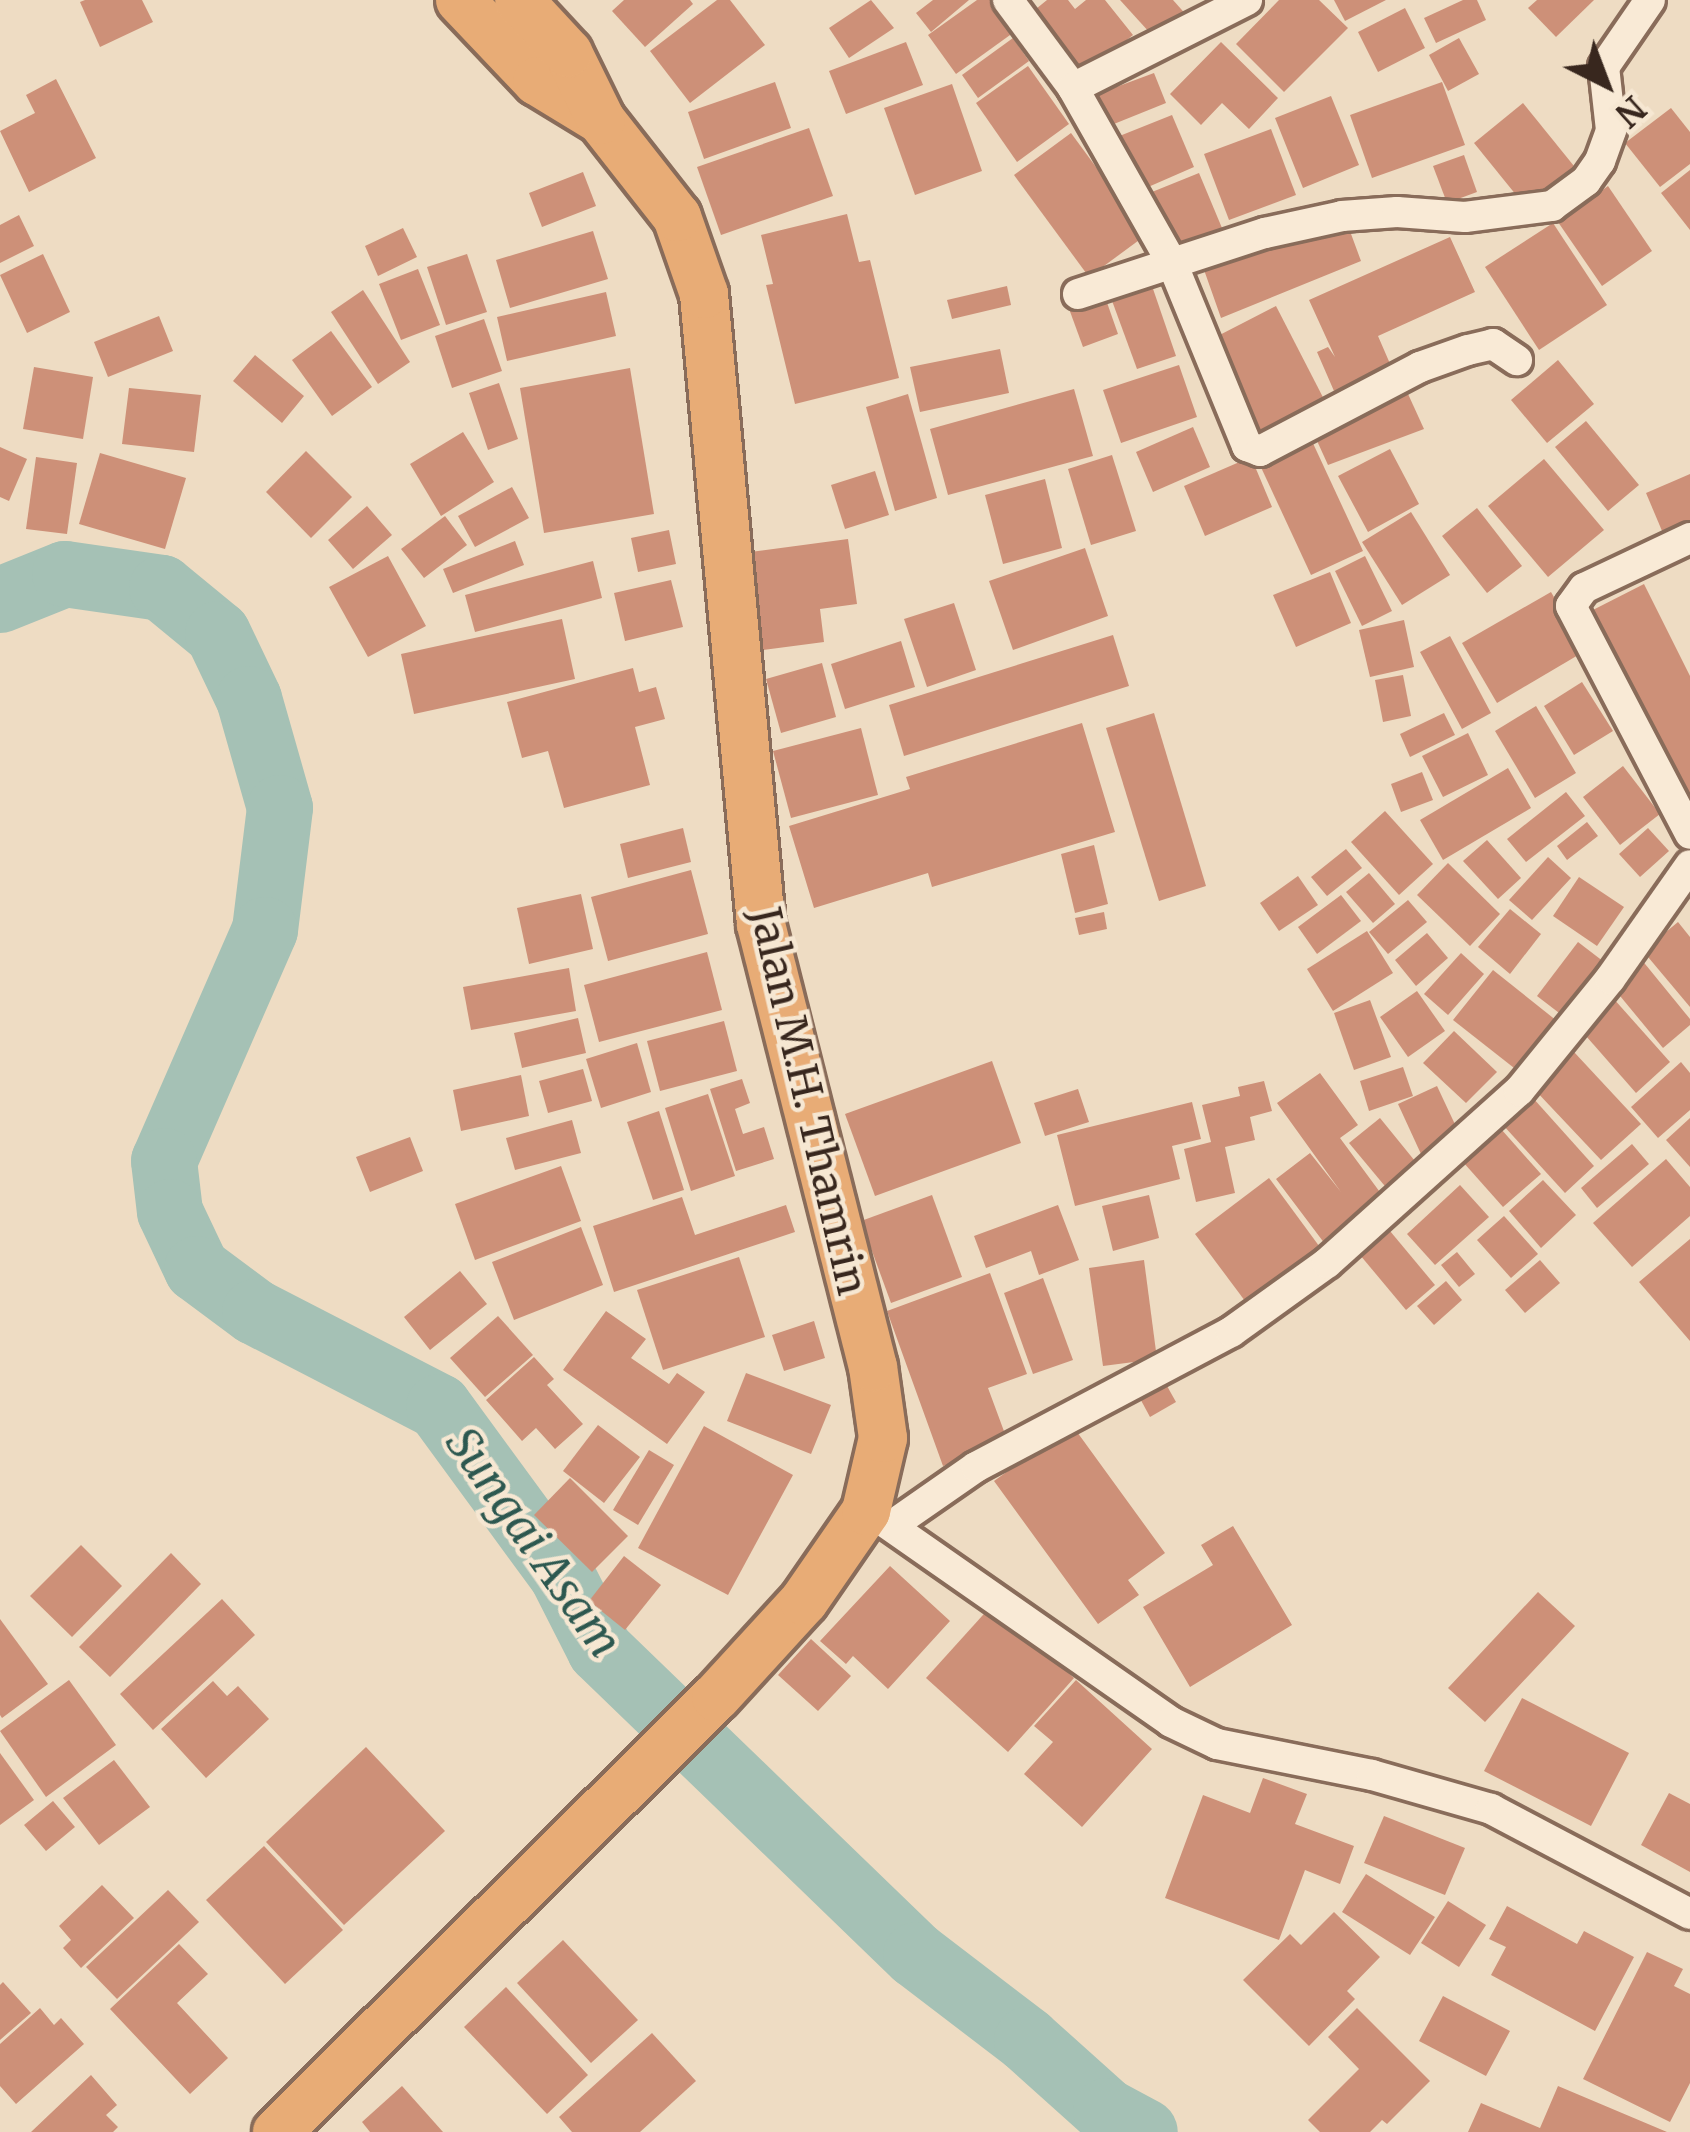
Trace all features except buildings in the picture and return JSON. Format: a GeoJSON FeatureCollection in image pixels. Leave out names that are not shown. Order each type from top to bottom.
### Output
{"type":"FeatureCollection","features":[{"type":"Feature","properties":{"kind":"highway","name":"Jalan M.H. Thamrin"},"geometry":{"type":"LineString","coordinates":[[460,0],[537,81],[602,120]]}},
{"type":"Feature","properties":{"kind":"highway","name":"Jalan M.H. Thamrin"},"geometry":{"type":"LineString","coordinates":[[277,2132],[716,1696],[880,1517],[884,1438],[873,1367],[761,924],[704,294],[677,217],[602,120],[568,53],[519,0]]}},
{"type":"Feature","properties":{"kind":"street"},"geometry":{"type":"LineString","coordinates":[[1008,0],[1073,88],[1172,263],[1240,434],[1253,450],[1420,367],[1493,344],[1517,360]]}},
{"type":"Feature","properties":{"kind":"street"},"geometry":{"type":"LineString","coordinates":[[1073,88],[1247,0]]}},
{"type":"Feature","properties":{"kind":"street"},"geometry":{"type":"LineString","coordinates":[[1078,294],[1265,232],[1342,216],[1397,212],[1465,217],[1552,206],[1586,182],[1600,161],[1611,130],[1604,67],[1650,0]]}},
{"type":"Feature","properties":{"kind":"street"},"geometry":{"type":"LineString","coordinates":[[1690,538],[1574,597],[1571,606],[1690,834]]}},
{"type":"Feature","properties":{"kind":"street"},"geometry":{"type":"LineString","coordinates":[[1690,865],[1610,980],[1520,1091],[1327,1263],[1231,1332],[880,1517],[1171,1723],[1217,1744],[1372,1775],[1491,1809],[1690,1914]]}},
{"type":"Feature","properties":{"kind":"waterway","name":"Sungai Asam"},"geometry":{"type":"LineString","coordinates":[[0,600],[65,574],[162,588],[218,634],[249,699],[280,808],[265,930],[164,1161],[170,1212],[197,1269],[255,1312],[439,1407],[562,1575],[600,1650],[916,1955],[1027,2040],[1106,2111],[1145,2132]]}}]}
